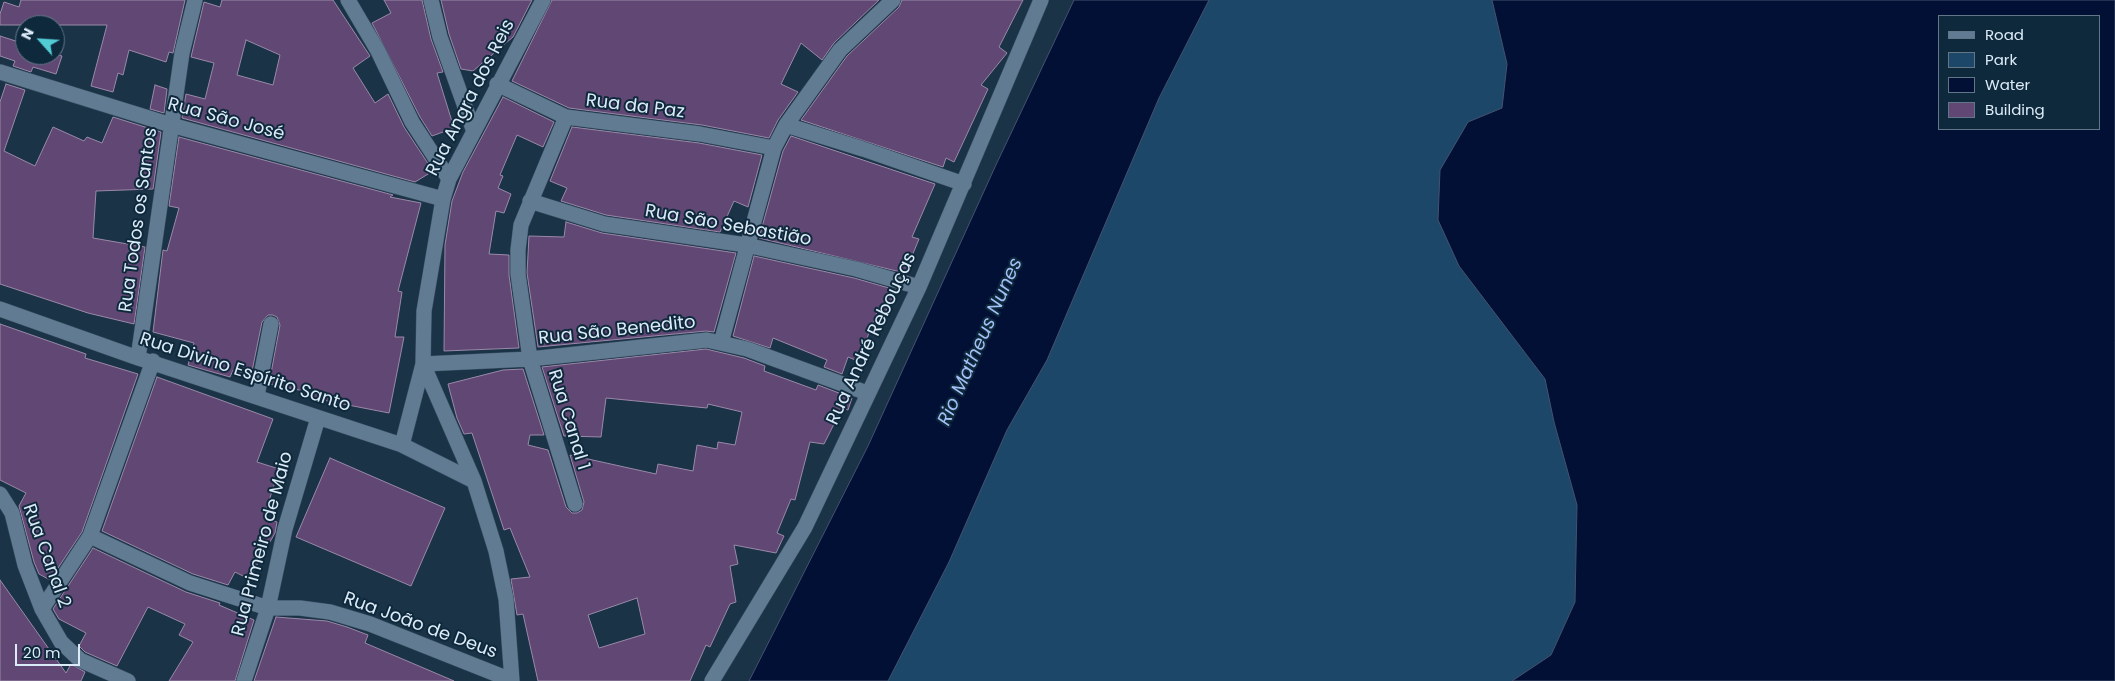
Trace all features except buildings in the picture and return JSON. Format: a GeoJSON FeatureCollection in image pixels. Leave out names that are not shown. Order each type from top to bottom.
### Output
{"type":"FeatureCollection","features":[{"type":"Feature","properties":{"kind":"street","name":"Rua Todos os Santos"},"geometry":{"type":"LineString","coordinates":[[42,609],[90,536],[145,360],[171,125],[182,53],[195,0]]}},
{"type":"Feature","properties":{"kind":"street"},"geometry":{"type":"LineString","coordinates":[[348,0],[378,51],[412,122],[449,179]]}},
{"type":"Feature","properties":{"kind":"street"},"geometry":{"type":"LineString","coordinates":[[431,0],[440,37],[473,129]]}},
{"type":"Feature","properties":{"kind":"street","name":"Rua Angra dos Reis"},"geometry":{"type":"LineString","coordinates":[[402,445],[423,364],[424,311],[443,199],[449,179],[473,129],[543,0]]}},
{"type":"Feature","properties":{"kind":"street"},"geometry":{"type":"LineString","coordinates":[[721,343],[746,245],[774,148],[786,125],[840,50],[893,0]]}},
{"type":"Feature","properties":{"kind":"street","name":"Rua André Rebouças"},"geometry":{"type":"LineString","coordinates":[[712,681],[805,527],[919,287],[1041,0]]}},
{"type":"Feature","properties":{"kind":"street","name":"Rua São José"},"geometry":{"type":"LineString","coordinates":[[0,72],[171,125],[443,199]]}},
{"type":"Feature","properties":{"kind":"street","name":"Rua da Paz"},"geometry":{"type":"LineString","coordinates":[[497,84],[566,116],[700,134],[774,148]]}},
{"type":"Feature","properties":{"kind":"street","name":"Rua Canal 1"},"geometry":{"type":"LineString","coordinates":[[566,116],[521,225],[518,274],[530,359],[575,504]]}},
{"type":"Feature","properties":{"kind":"street"},"geometry":{"type":"LineString","coordinates":[[786,125],[862,148],[964,184]]}},
{"type":"Feature","properties":{"kind":"street","name":"Rua São Sebastião"},"geometry":{"type":"LineString","coordinates":[[530,201],[604,224],[746,245],[856,269],[919,287]]}},
{"type":"Feature","properties":{"kind":"street","name":"Rua Divino Espírito Santo"},"geometry":{"type":"LineString","coordinates":[[0,309],[145,360],[402,445],[474,481]]}},
{"type":"Feature","properties":{"kind":"street"},"geometry":{"type":"LineString","coordinates":[[257,396],[271,324]]}},
{"type":"Feature","properties":{"kind":"street","name":"Rua São Benedito"},"geometry":{"type":"LineString","coordinates":[[423,364],[530,359],[707,340],[747,349],[867,393]]}},
{"type":"Feature","properties":{"kind":"street","name":"Rua Angra dos Reis"},"geometry":{"type":"LineString","coordinates":[[423,364],[474,481],[496,551],[506,599],[512,681]]}},
{"type":"Feature","properties":{"kind":"street","name":"Rua Primeiro de Maio"},"geometry":{"type":"LineString","coordinates":[[244,681],[268,608],[285,529],[318,418]]}},
{"type":"Feature","properties":{"kind":"street","name":"Rua Canal 2"},"geometry":{"type":"LineString","coordinates":[[0,494],[12,513],[26,565],[42,609],[61,642],[80,660],[128,681]]}},
{"type":"Feature","properties":{"kind":"street","name":"Rua João de Deus"},"geometry":{"type":"LineString","coordinates":[[90,536],[190,583],[268,608],[300,608],[322,611],[362,622],[512,681]]}},
{"type":"Feature","properties":{"kind":"green space"},"geometry":{"type":"Polygon","coordinates":[[[1209,0],[1492,0],[1507,64],[1502,108],[1468,122],[1459,266],[1545,379],[1554,422],[1577,505],[1575,602],[1551,655],[1512,681],[888,681],[1007,430],[1047,360],[1159,98],[1209,0]]]}},
{"type":"Feature","properties":{"kind":"water","name":"Rio Matheus Nunes"},"geometry":{"type":"Polygon","coordinates":[[[1074,0],[1209,0],[1159,98],[1047,360],[1007,430],[949,562],[888,681],[749,681],[868,446],[995,167],[1074,0]]]}},
{"type":"Feature","properties":{"kind":"water"},"geometry":{"type":"Polygon","coordinates":[[[1492,0],[2115,0],[2115,681],[1512,681],[1551,655],[1575,602],[1577,505],[1554,422],[1545,379],[1459,266],[1438,220],[1440,170],[1468,122],[1502,108],[1507,64],[1492,0]]]}}]}
